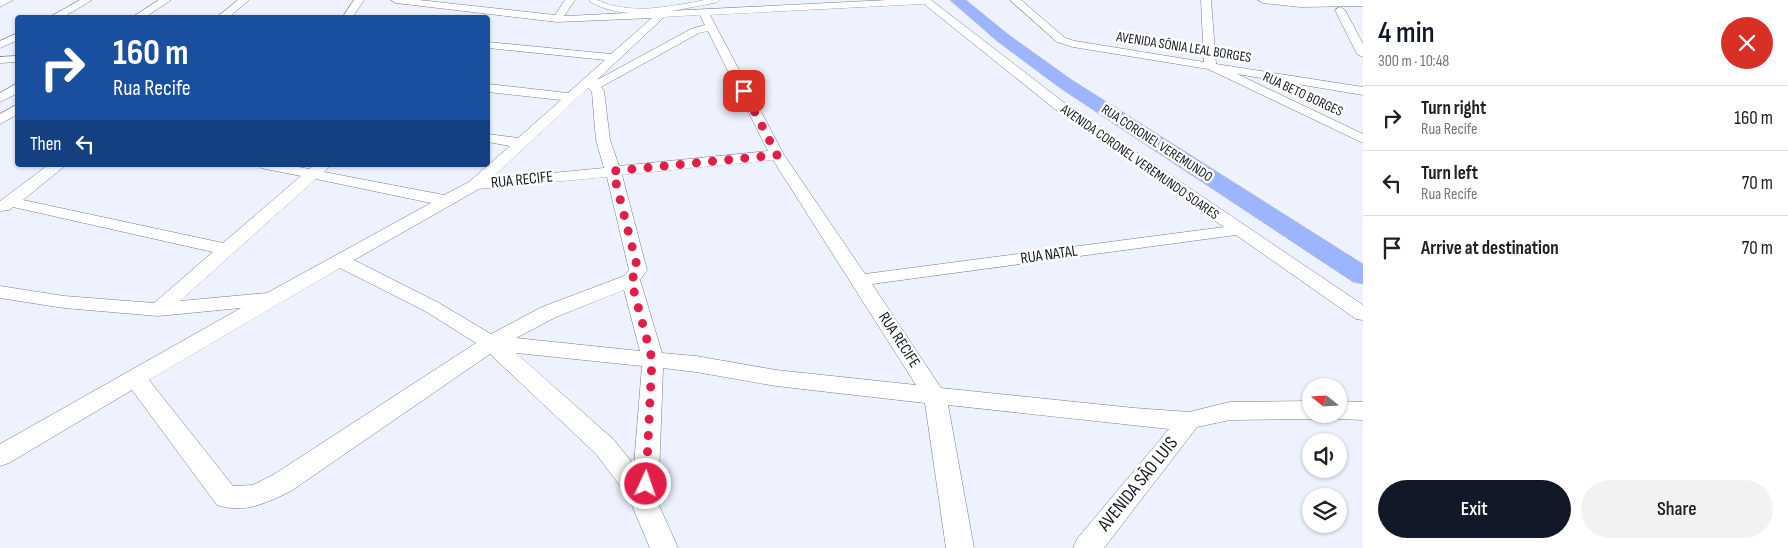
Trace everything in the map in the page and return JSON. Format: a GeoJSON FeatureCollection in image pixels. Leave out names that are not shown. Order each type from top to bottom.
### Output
{"type":"FeatureCollection","features":[{"type":"Feature","properties":{"kind":"highway","name":"RUA CORONEL VEREMUNDO"},"geometry":{"type":"LineString","coordinates":[[957,0],[1066,84],[1363,276]]}},
{"type":"Feature","properties":{"kind":"street"},"geometry":{"type":"LineString","coordinates":[[0,4],[8,0]]}},
{"type":"Feature","properties":{"kind":"street"},"geometry":{"type":"LineString","coordinates":[[59,15],[87,0]]}},
{"type":"Feature","properties":{"kind":"street"},"geometry":{"type":"LineString","coordinates":[[141,15],[166,0]]}},
{"type":"Feature","properties":{"kind":"street"},"geometry":{"type":"LineString","coordinates":[[226,15],[244,0]]}},
{"type":"Feature","properties":{"kind":"street"},"geometry":{"type":"LineString","coordinates":[[349,15],[359,0]]}},
{"type":"Feature","properties":{"kind":"street"},"geometry":{"type":"LineString","coordinates":[[396,0],[557,19],[660,16],[925,0]]}},
{"type":"Feature","properties":{"kind":"street"},"geometry":{"type":"LineString","coordinates":[[477,10],[486,0]]}},
{"type":"Feature","properties":{"kind":"street"},"geometry":{"type":"LineString","coordinates":[[557,19],[570,0]]}},
{"type":"Feature","properties":{"kind":"street","name":"AVENIDA CORONEL VEREMUNDO SOARES"},"geometry":{"type":"LineString","coordinates":[[925,0],[1066,111],[1363,314]]}},
{"type":"Feature","properties":{"kind":"street","name":"AVENIDA SÔNIA LEAL BORGES"},"geometry":{"type":"LineString","coordinates":[[1015,0],[1061,40],[1073,44],[1363,91]]}},
{"type":"Feature","properties":{"kind":"street"},"geometry":{"type":"LineString","coordinates":[[1206,0],[1210,66]]}},
{"type":"Feature","properties":{"kind":"street"},"geometry":{"type":"LineString","coordinates":[[1263,0],[1363,14]]}},
{"type":"Feature","properties":{"kind":"street"},"geometry":{"type":"LineString","coordinates":[[1300,4],[1363,3]]}},
{"type":"Feature","properties":{"kind":"street"},"geometry":{"type":"LineString","coordinates":[[1340,10],[1363,54]]}},
{"type":"Feature","properties":{"kind":"street","name":"RUA RECIFE"},"geometry":{"type":"LineString","coordinates":[[704,13],[777,155],[861,280],[934,396],[946,453],[948,483],[960,548]]}},
{"type":"Feature","properties":{"kind":"street"},"geometry":{"type":"LineString","coordinates":[[591,84],[614,58],[660,16]]}},
{"type":"Feature","properties":{"kind":"street"},"geometry":{"type":"LineString","coordinates":[[0,456],[273,298],[448,201],[475,184],[570,97],[591,84],[696,31],[711,27]]}},
{"type":"Feature","properties":{"kind":"street"},"geometry":{"type":"LineString","coordinates":[[0,45],[15,38]]}},
{"type":"Feature","properties":{"kind":"street"},"geometry":{"type":"LineString","coordinates":[[490,45],[614,58]]}},
{"type":"Feature","properties":{"kind":"street"},"geometry":{"type":"LineString","coordinates":[[0,60],[15,59]]}},
{"type":"Feature","properties":{"kind":"street","name":"RUA BETO BORGES"},"geometry":{"type":"LineString","coordinates":[[1210,66],[1363,139]]}},
{"type":"Feature","properties":{"kind":"street"},"geometry":{"type":"LineString","coordinates":[[135,378],[226,497],[256,496],[282,483],[491,343],[549,312],[631,280],[638,270],[613,171],[602,140],[600,100],[591,84]]}},
{"type":"Feature","properties":{"kind":"street"},"geometry":{"type":"LineString","coordinates":[[490,88],[570,97]]}},
{"type":"Feature","properties":{"kind":"street"},"geometry":{"type":"LineString","coordinates":[[0,98],[15,89]]}},
{"type":"Feature","properties":{"kind":"street"},"geometry":{"type":"LineString","coordinates":[[0,98],[15,99]]}},
{"type":"Feature","properties":{"kind":"street"},"geometry":{"type":"LineString","coordinates":[[0,112],[15,109]]}},
{"type":"Feature","properties":{"kind":"street"},"geometry":{"type":"LineString","coordinates":[[0,120],[15,110]]}},
{"type":"Feature","properties":{"kind":"street"},"geometry":{"type":"LineString","coordinates":[[490,138],[520,142]]}},
{"type":"Feature","properties":{"kind":"street","name":"RUA RECIFE"},"geometry":{"type":"LineString","coordinates":[[475,184],[777,155]]}},
{"type":"Feature","properties":{"kind":"street"},"geometry":{"type":"LineString","coordinates":[[5,206],[55,167]]}},
{"type":"Feature","properties":{"kind":"street"},"geometry":{"type":"LineString","coordinates":[[287,167],[319,170],[448,201]]}},
{"type":"Feature","properties":{"kind":"street"},"geometry":{"type":"LineString","coordinates":[[158,310],[319,170]]}},
{"type":"Feature","properties":{"kind":"street"},"geometry":{"type":"LineString","coordinates":[[5,206],[226,249]]}},
{"type":"Feature","properties":{"kind":"street","name":"RUA NATAL"},"geometry":{"type":"LineString","coordinates":[[861,280],[1238,230]]}},
{"type":"Feature","properties":{"kind":"street"},"geometry":{"type":"LineString","coordinates":[[341,261],[432,307],[491,343],[562,406],[604,447],[639,490],[664,548]]}},
{"type":"Feature","properties":{"kind":"street"},"geometry":{"type":"LineString","coordinates":[[631,280],[652,359],[645,502]]}},
{"type":"Feature","properties":{"kind":"street"},"geometry":{"type":"LineString","coordinates":[[0,292],[64,302],[158,310],[273,298]]}},
{"type":"Feature","properties":{"kind":"street"},"geometry":{"type":"LineString","coordinates":[[491,343],[696,364],[776,378],[934,396],[1189,421],[1230,411],[1302,410]]}},
{"type":"Feature","properties":{"kind":"street"},"geometry":{"type":"LineString","coordinates":[[1348,410],[1363,411]]}},
{"type":"Feature","properties":{"kind":"street","name":"AVENIDA SÃO LUIS"},"geometry":{"type":"LineString","coordinates":[[1087,548],[1189,421]]}},
{"type":"Feature","properties":{"kind":"lane"},"geometry":{"type":"LineString","coordinates":[[592,0],[605,7],[643,9],[672,8],[716,0]]}},
{"type":"Feature","properties":{"kind":"route"},"geometry":{"type":"LineString","coordinates":[[646,484],[652,359],[631,280],[638,270],[613,171],[777,155],[744,91]]}}]}
